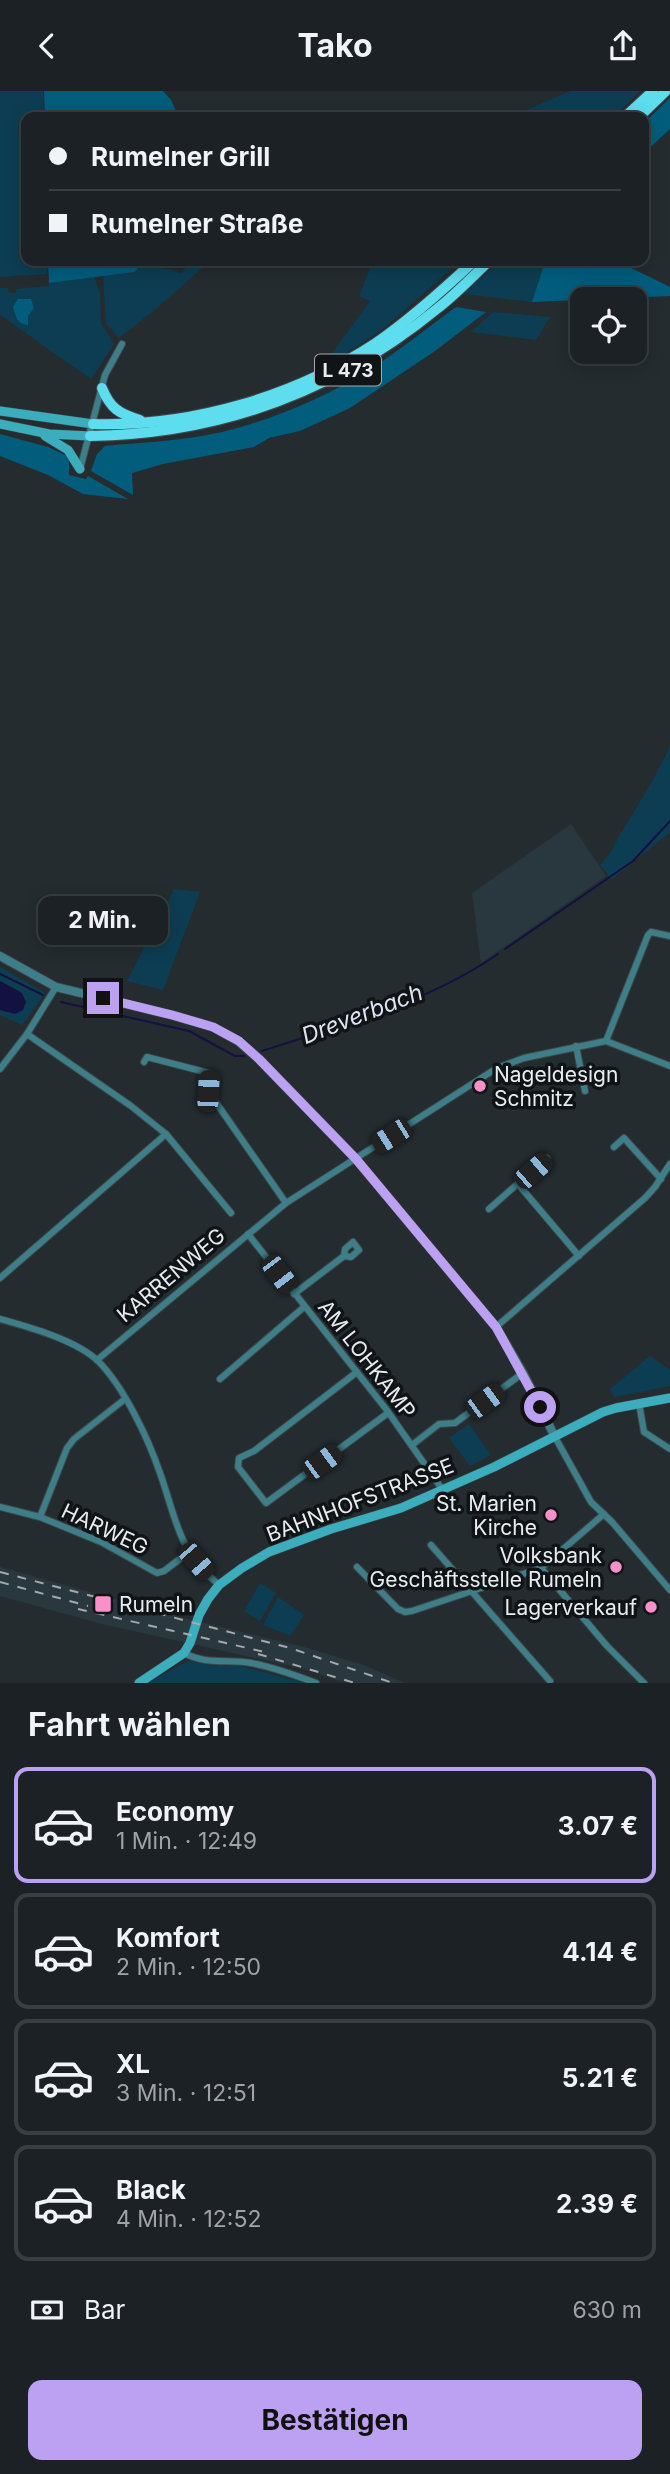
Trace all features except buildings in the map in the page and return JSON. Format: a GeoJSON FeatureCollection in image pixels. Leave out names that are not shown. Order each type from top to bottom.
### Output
{"type":"FeatureCollection","features":[{"type":"Feature","properties":{"kind":"highway"},"geometry":{"type":"LineString","coordinates":[[630,112],[653,91]]}},
{"type":"Feature","properties":{"kind":"highway"},"geometry":{"type":"LineString","coordinates":[[644,112],[666,91]]}},
{"type":"Feature","properties":{"kind":"highway","name":"L 473"},"geometry":{"type":"LineString","coordinates":[[93,424],[146,422],[199,415],[268,396],[311,378],[385,336],[437,296],[469,266]]}},
{"type":"Feature","properties":{"kind":"highway","name":"L 473"},"geometry":{"type":"LineString","coordinates":[[90,436],[137,435],[210,423],[269,406],[317,386],[411,330],[484,266]]}},
{"type":"Feature","properties":{"kind":"highway"},"geometry":{"type":"LineString","coordinates":[[102,388],[107,402],[114,409],[146,422]]}},
{"type":"Feature","properties":{"kind":"main road","name":"L 473"},"geometry":{"type":"LineString","coordinates":[[0,411],[93,424]]}},
{"type":"Feature","properties":{"kind":"main road","name":"L 473"},"geometry":{"type":"LineString","coordinates":[[0,424],[90,436]]}},
{"type":"Feature","properties":{"kind":"main road"},"geometry":{"type":"LineString","coordinates":[[30,430],[60,443],[68,450],[79,469]]}},
{"type":"Feature","properties":{"kind":"main road","name":"BAHNHOFSTRASSE"},"geometry":{"type":"LineString","coordinates":[[219,1585],[269,1552],[331,1529],[401,1508],[603,1412],[670,1398]]}},
{"type":"Feature","properties":{"kind":"main road"},"geometry":{"type":"LineString","coordinates":[[139,1683],[184,1653],[199,1615],[219,1585]]}},
{"type":"Feature","properties":{"kind":"street"},"geometry":{"type":"LineString","coordinates":[[79,469],[105,376],[121,344]]}},
{"type":"Feature","properties":{"kind":"street"},"geometry":{"type":"LineString","coordinates":[[670,936],[656,931],[648,935],[606,1041],[670,1066]]}},
{"type":"Feature","properties":{"kind":"street"},"geometry":{"type":"LineString","coordinates":[[0,956],[56,987],[213,1027],[239,1041],[259,1059],[356,1159],[496,1327],[590,1502],[604,1514],[670,1590]]}},
{"type":"Feature","properties":{"kind":"street"},"geometry":{"type":"LineString","coordinates":[[0,1069],[27,1034],[56,987]]}},
{"type":"Feature","properties":{"kind":"street"},"geometry":{"type":"LineString","coordinates":[[27,1034],[131,1106],[166,1134],[231,1213]]}},
{"type":"Feature","properties":{"kind":"street","name":"KARRENWEG"},"geometry":{"type":"LineString","coordinates":[[97,1360],[286,1203],[498,1068],[524,1058],[606,1041]]}},
{"type":"Feature","properties":{"kind":"street"},"geometry":{"type":"LineString","coordinates":[[576,1046],[585,1091]]}},
{"type":"Feature","properties":{"kind":"street"},"geometry":{"type":"LineString","coordinates":[[0,1055],[8,1058]]}},
{"type":"Feature","properties":{"kind":"street"},"geometry":{"type":"LineString","coordinates":[[144,1062],[147,1057],[209,1073],[208,1091],[286,1203]]}},
{"type":"Feature","properties":{"kind":"street"},"geometry":{"type":"LineString","coordinates":[[0,1278],[166,1134]]}},
{"type":"Feature","properties":{"kind":"street"},"geometry":{"type":"LineString","coordinates":[[614,1147],[624,1138],[661,1179]]}},
{"type":"Feature","properties":{"kind":"street"},"geometry":{"type":"LineString","coordinates":[[489,1209],[547,1158]]}},
{"type":"Feature","properties":{"kind":"street"},"geometry":{"type":"LineString","coordinates":[[496,1327],[645,1198],[670,1164]]}},
{"type":"Feature","properties":{"kind":"street"},"geometry":{"type":"LineString","coordinates":[[518,1184],[579,1256]]}},
{"type":"Feature","properties":{"kind":"street","name":"AM LOHKAMP"},"geometry":{"type":"LineString","coordinates":[[248,1234],[357,1372],[442,1489]]}},
{"type":"Feature","properties":{"kind":"street","name":"AM LOHKAMP"},"geometry":{"type":"LineString","coordinates":[[294,1294],[344,1257]]}},
{"type":"Feature","properties":{"kind":"street"},"geometry":{"type":"LineString","coordinates":[[220,1379],[304,1307]]}},
{"type":"Feature","properties":{"kind":"street"},"geometry":{"type":"LineString","coordinates":[[0,1319],[59,1338],[97,1360],[125,1399],[151,1450],[176,1527],[189,1552],[219,1585]]}},
{"type":"Feature","properties":{"kind":"street"},"geometry":{"type":"LineString","coordinates":[[357,1372],[332,1394],[254,1451],[239,1458],[239,1467],[266,1503],[388,1413]]}},
{"type":"Feature","properties":{"kind":"street","name":"AM LOHKAMP"},"geometry":{"type":"LineString","coordinates":[[412,1445],[439,1424],[455,1423],[523,1373]]}},
{"type":"Feature","properties":{"kind":"street"},"geometry":{"type":"LineString","coordinates":[[40,1517],[67,1448],[74,1439],[125,1399]]}},
{"type":"Feature","properties":{"kind":"street"},"geometry":{"type":"LineString","coordinates":[[639,1403],[644,1431],[670,1449]]}},
{"type":"Feature","properties":{"kind":"street","name":"HARWEG"},"geometry":{"type":"LineString","coordinates":[[0,1507],[40,1517],[101,1542],[157,1573],[164,1571],[189,1552]]}},
{"type":"Feature","properties":{"kind":"street"},"geometry":{"type":"LineString","coordinates":[[358,1567],[398,1609],[405,1612],[541,1568],[604,1514]]}},
{"type":"Feature","properties":{"kind":"street"},"geometry":{"type":"LineString","coordinates":[[431,1545],[550,1681]]}},
{"type":"Feature","properties":{"kind":"street"},"geometry":{"type":"LineString","coordinates":[[541,1568],[607,1646],[642,1680],[633,1683]]}},
{"type":"Feature","properties":{"kind":"street"},"geometry":{"type":"LineString","coordinates":[[184,1653],[200,1660],[253,1663],[316,1683]]}},
{"type":"Feature","properties":{"kind":"shaded area"},"geometry":{"type":"Polygon","coordinates":[[[0,91],[43,91],[44,112],[21,112],[21,266],[47,266],[47,274],[0,277],[0,91]]]}},
{"type":"Feature","properties":{"kind":"shaded area"},"geometry":{"type":"Polygon","coordinates":[[[44,91],[163,91],[177,112],[45,112],[44,91]]]}},
{"type":"Feature","properties":{"kind":"shaded area"},"geometry":{"type":"Polygon","coordinates":[[[571,91],[640,91],[619,112],[522,112],[571,91]]]}},
{"type":"Feature","properties":{"kind":"shaded area"},"geometry":{"type":"Polygon","coordinates":[[[670,98],[670,129],[649,148],[649,118],[670,98]]]}},
{"type":"Feature","properties":{"kind":"shaded area"},"geometry":{"type":"Polygon","coordinates":[[[48,266],[139,266],[135,272],[49,283],[48,266]]]}},
{"type":"Feature","properties":{"kind":"shaded area"},"geometry":{"type":"Polygon","coordinates":[[[139,266],[157,266],[182,273],[187,266],[204,266],[119,338],[106,323],[103,276],[135,272],[139,266]]]}},
{"type":"Feature","properties":{"kind":"shaded area"},"geometry":{"type":"Polygon","coordinates":[[[371,266],[454,266],[384,328],[333,362],[330,356],[370,301],[359,296],[371,266]]]}},
{"type":"Feature","properties":{"kind":"shaded area"},"geometry":{"type":"Polygon","coordinates":[[[494,266],[543,266],[532,302],[464,294],[494,266]]]}},
{"type":"Feature","properties":{"kind":"shaded area"},"geometry":{"type":"Polygon","coordinates":[[[543,266],[627,266],[670,287],[670,296],[647,297],[647,287],[570,287],[570,300],[532,302],[543,266]]]}},
{"type":"Feature","properties":{"kind":"shaded area"},"geometry":{"type":"Polygon","coordinates":[[[94,277],[100,293],[101,323],[114,344],[91,379],[0,315],[0,288],[8,288],[9,293],[16,293],[16,289],[94,277]]]}},
{"type":"Feature","properties":{"kind":"shaded area"},"geometry":{"type":"Polygon","coordinates":[[[18,299],[31,299],[34,308],[28,316],[28,325],[19,322],[16,317],[13,307],[18,299]]]}},
{"type":"Feature","properties":{"kind":"shaded area"},"geometry":{"type":"Polygon","coordinates":[[[456,307],[486,312],[435,351],[350,408],[300,431],[269,438],[254,447],[163,464],[132,473],[133,495],[91,471],[97,454],[105,446],[222,432],[260,421],[317,398],[380,363],[456,307]]]}},
{"type":"Feature","properties":{"kind":"shaded area"},"geometry":{"type":"Polygon","coordinates":[[[493,312],[550,317],[536,340],[471,332],[493,312]]]}},
{"type":"Feature","properties":{"kind":"shaded area"},"geometry":{"type":"Polygon","coordinates":[[[0,434],[48,447],[67,456],[69,475],[86,479],[88,476],[128,499],[83,494],[48,475],[0,456],[0,434]]]}},
{"type":"Feature","properties":{"kind":"shaded area"},"geometry":{"type":"Polygon","coordinates":[[[670,746],[670,832],[612,879],[600,865],[621,834],[670,746]]]}},
{"type":"Feature","properties":{"kind":"shaded area"},"geometry":{"type":"Polygon","coordinates":[[[571,824],[606,876],[481,963],[472,893],[571,824]]]}},
{"type":"Feature","properties":{"kind":"shaded area"},"geometry":{"type":"Polygon","coordinates":[[[174,889],[200,892],[163,990],[127,981],[174,889]]]}},
{"type":"Feature","properties":{"kind":"shaded area"},"geometry":{"type":"Polygon","coordinates":[[[0,967],[45,993],[22,1025],[0,1015],[0,1010],[5,1012],[22,993],[0,981],[0,967]]]}},
{"type":"Feature","properties":{"kind":"shaded area"},"geometry":{"type":"Polygon","coordinates":[[[0,981],[22,993],[26,1002],[23,1010],[15,1014],[0,1010],[0,981]]]}},
{"type":"Feature","properties":{"kind":"shaded area"},"geometry":{"type":"Polygon","coordinates":[[[650,1356],[670,1370],[670,1386],[614,1397],[610,1389],[650,1356]]]}},
{"type":"Feature","properties":{"kind":"shaded area"},"geometry":{"type":"Polygon","coordinates":[[[469,1424],[491,1455],[470,1466],[449,1438],[469,1424]]]}},
{"type":"Feature","properties":{"kind":"shaded area"},"geometry":{"type":"Polygon","coordinates":[[[0,1567],[184,1618],[304,1647],[364,1665],[405,1683],[346,1683],[300,1668],[102,1624],[0,1596],[0,1567]]]}},
{"type":"Feature","properties":{"kind":"shaded area"},"geometry":{"type":"Polygon","coordinates":[[[260,1583],[276,1593],[260,1621],[244,1611],[260,1583]]]}},
{"type":"Feature","properties":{"kind":"shaded area"},"geometry":{"type":"Polygon","coordinates":[[[278,1597],[304,1615],[290,1636],[263,1625],[278,1597]]]}},
{"type":"Feature","properties":{"kind":"shaded area"},"geometry":{"type":"Polygon","coordinates":[[[188,1661],[240,1666],[305,1683],[147,1683],[188,1661]]]}},
{"type":"Feature","properties":{"kind":"waterway","name":"Dreverbach"},"geometry":{"type":"LineString","coordinates":[[505,949],[633,861],[670,821]]}},
{"type":"Feature","properties":{"kind":"waterway","name":"Dreverbach"},"geometry":{"type":"LineString","coordinates":[[262,1051],[353,1022],[413,999],[471,971],[498,954]]}},
{"type":"Feature","properties":{"kind":"waterway","name":"Dreverbach"},"geometry":{"type":"LineString","coordinates":[[0,974],[43,995]]}},
{"type":"Feature","properties":{"kind":"waterway","name":"Dreverbach"},"geometry":{"type":"LineString","coordinates":[[61,1002],[189,1031],[235,1056],[244,1056]]}},
{"type":"Feature","properties":{"kind":"railway"},"geometry":{"type":"LineString","coordinates":[[0,1572],[290,1648],[393,1683]]}},
{"type":"Feature","properties":{"kind":"railway"},"geometry":{"type":"LineString","coordinates":[[0,1582],[88,1606]]}},
{"type":"Feature","properties":{"kind":"railway"},"geometry":{"type":"LineString","coordinates":[[78,1609],[269,1653]]}},
{"type":"Feature","properties":{"kind":"railway"},"geometry":{"type":"LineString","coordinates":[[258,1654],[355,1683]]}},
{"type":"Feature","properties":{"kind":"place","name":"Nageldesign Schmitz"},"geometry":{"type":"Point","coordinates":[480,1086]}},
{"type":"Feature","properties":{"kind":"place","name":"St. Marien Kirche"},"geometry":{"type":"Point","coordinates":[551,1515]}},
{"type":"Feature","properties":{"kind":"place","name":"Volksbank Geschäftsstelle Rumeln"},"geometry":{"type":"Point","coordinates":[616,1567]}},
{"type":"Feature","properties":{"kind":"place","name":"Rumeln"},"geometry":{"type":"Point","coordinates":[103,1604]}},
{"type":"Feature","properties":{"kind":"place","name":"Lagerverkauf"},"geometry":{"type":"Point","coordinates":[651,1607]}},
{"type":"Feature","properties":{"kind":"route"},"geometry":{"type":"LineString","coordinates":[[103,998],[213,1027],[239,1041],[259,1059],[356,1159],[496,1327],[540,1407]]}}]}
